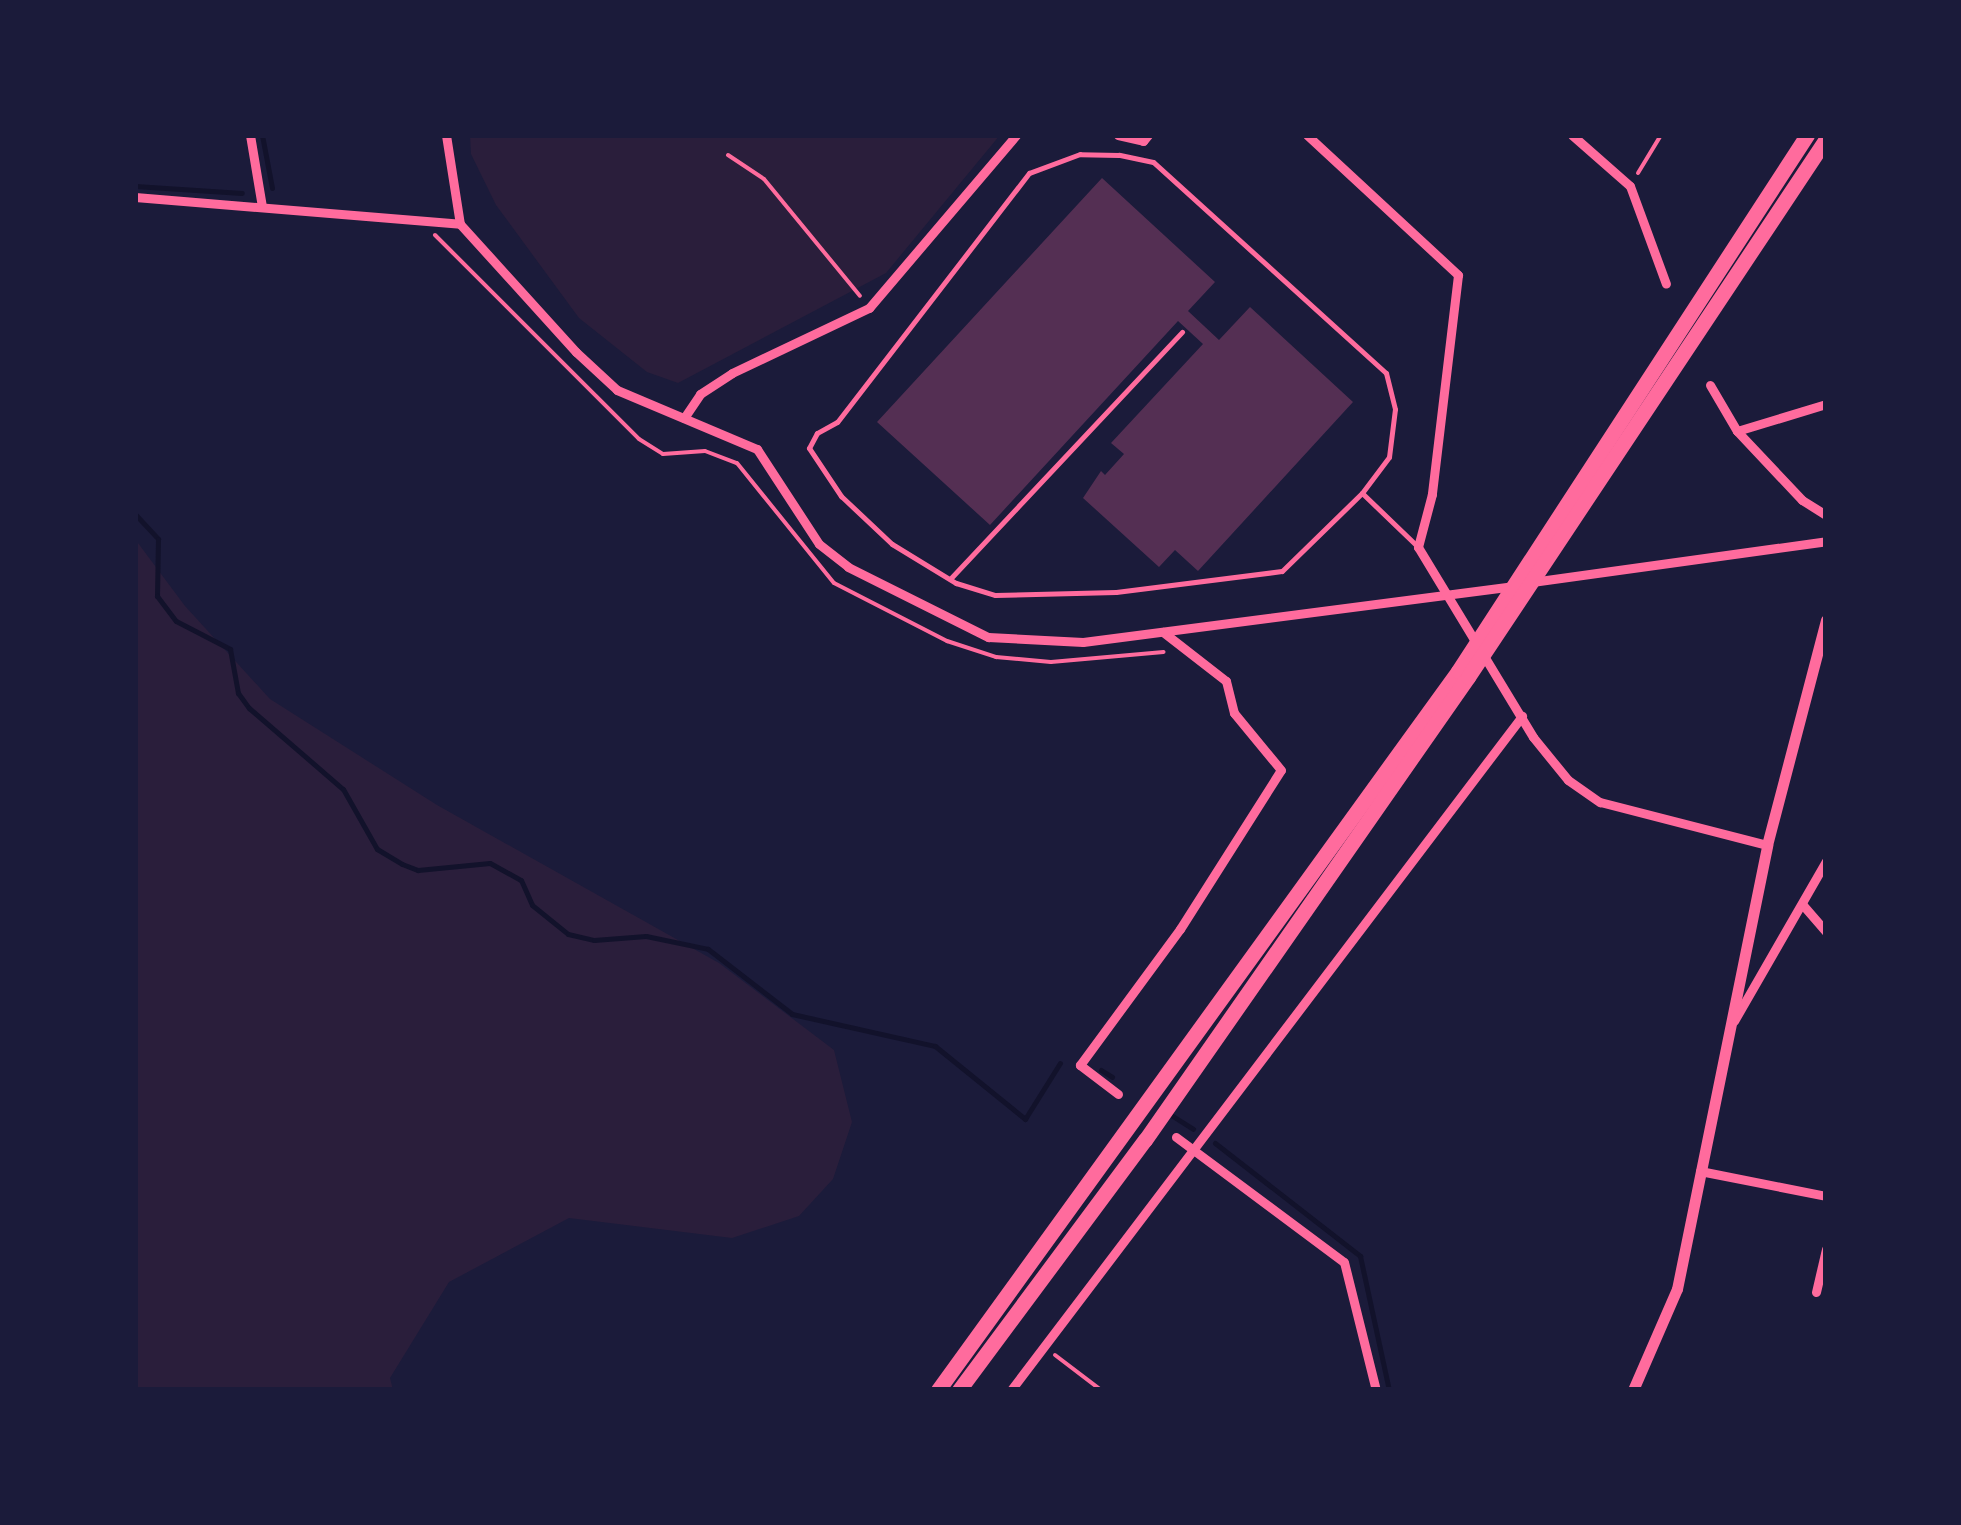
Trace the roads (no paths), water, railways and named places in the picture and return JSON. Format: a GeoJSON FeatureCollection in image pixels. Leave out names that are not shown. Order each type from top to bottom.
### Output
{"type":"FeatureCollection","features":[{"type":"Feature","properties":{"kind":"highway"},"geometry":{"type":"LineString","coordinates":[[1589,486],[1807,135]]}},
{"type":"Feature","properties":{"kind":"highway"},"geometry":{"type":"LineString","coordinates":[[959,1390],[1145,1140],[1826,139]]}},
{"type":"Feature","properties":{"kind":"highway"},"geometry":{"type":"LineString","coordinates":[[938,1390],[1463,674]]}},
{"type":"Feature","properties":{"kind":"street"},"geometry":{"type":"LineString","coordinates":[[250,135],[262,206]]}},
{"type":"Feature","properties":{"kind":"street"},"geometry":{"type":"LineString","coordinates":[[446,135],[460,224],[617,390],[757,449],[800,522],[848,567],[988,637],[1083,642],[1826,541]]}},
{"type":"Feature","properties":{"kind":"street"},"geometry":{"type":"LineString","coordinates":[[684,418],[700,394],[732,373],[869,308],[1016,135]]}},
{"type":"Feature","properties":{"kind":"street"},"geometry":{"type":"LineString","coordinates":[[1118,135],[1143,141],[1148,135]]}},
{"type":"Feature","properties":{"kind":"street"},"geometry":{"type":"LineString","coordinates":[[1307,135],[1458,275],[1432,494],[1418,547],[1522,716],[1568,780],[1600,802],[1767,845]]}},
{"type":"Feature","properties":{"kind":"street"},"geometry":{"type":"LineString","coordinates":[[1572,135],[1630,186],[1666,284]]}},
{"type":"Feature","properties":{"kind":"street"},"geometry":{"type":"LineString","coordinates":[[135,197],[460,224]]}},
{"type":"Feature","properties":{"kind":"street"},"geometry":{"type":"LineString","coordinates":[[1710,385],[1738,431],[1802,500],[1826,515]]}},
{"type":"Feature","properties":{"kind":"street"},"geometry":{"type":"LineString","coordinates":[[1738,431],[1826,404]]}},
{"type":"Feature","properties":{"kind":"street"},"geometry":{"type":"LineString","coordinates":[[1632,1390],[1677,1289],[1767,845],[1826,620]]}},
{"type":"Feature","properties":{"kind":"street"},"geometry":{"type":"LineString","coordinates":[[1118,1094],[1080,1065],[1180,929],[1281,770],[1234,713],[1226,680],[1163,632]]}},
{"type":"Feature","properties":{"kind":"street"},"geometry":{"type":"LineString","coordinates":[[1010,1390],[1522,716]]}},
{"type":"Feature","properties":{"kind":"street"},"geometry":{"type":"LineString","coordinates":[[1734,1021],[1826,861]]}},
{"type":"Feature","properties":{"kind":"street"},"geometry":{"type":"LineString","coordinates":[[1802,904],[1826,932]]}},
{"type":"Feature","properties":{"kind":"street"},"geometry":{"type":"LineString","coordinates":[[1176,1136],[1196,1146],[1344,1262],[1376,1390]]}},
{"type":"Feature","properties":{"kind":"street"},"geometry":{"type":"LineString","coordinates":[[1700,1171],[1826,1196]]}},
{"type":"Feature","properties":{"kind":"street"},"geometry":{"type":"LineString","coordinates":[[1816,1292],[1826,1249]]}},
{"type":"Feature","properties":{"kind":"lane"},"geometry":{"type":"LineString","coordinates":[[1080,154],[1153,162],[1386,373],[1395,409],[1389,457],[1362,493],[1296,562],[1264,576],[1116,592],[995,595],[950,579],[892,544],[841,496],[810,448],[817,433],[837,422],[1029,173],[1080,154]]}},
{"type":"Feature","properties":{"kind":"lane"},"geometry":{"type":"LineString","coordinates":[[950,579],[1182,332]]}},
{"type":"Feature","properties":{"kind":"lane"},"geometry":{"type":"LineString","coordinates":[[1362,493],[1418,547]]}},
{"type":"Feature","properties":{"kind":"waterway"},"geometry":{"type":"LineString","coordinates":[[262,135],[272,188]]}},
{"type":"Feature","properties":{"kind":"waterway"},"geometry":{"type":"LineString","coordinates":[[135,186],[242,193]]}},
{"type":"Feature","properties":{"kind":"waterway"},"geometry":{"type":"LineString","coordinates":[[135,514],[158,539],[157,596],[176,621],[230,649],[238,693],[249,708],[343,789],[377,849],[402,864],[418,870],[490,863],[521,880],[532,905],[568,934],[594,940],[646,936],[708,949],[792,1014],[935,1046],[1025,1119],[1060,1063]]}},
{"type":"Feature","properties":{"kind":"waterway"},"geometry":{"type":"LineString","coordinates":[[1101,1070],[1112,1077]]}},
{"type":"Feature","properties":{"kind":"waterway"},"geometry":{"type":"LineString","coordinates":[[1171,1115],[1193,1129]]}},
{"type":"Feature","properties":{"kind":"waterway"},"geometry":{"type":"LineString","coordinates":[[1215,1143],[1360,1256],[1389,1390]]}}]}
